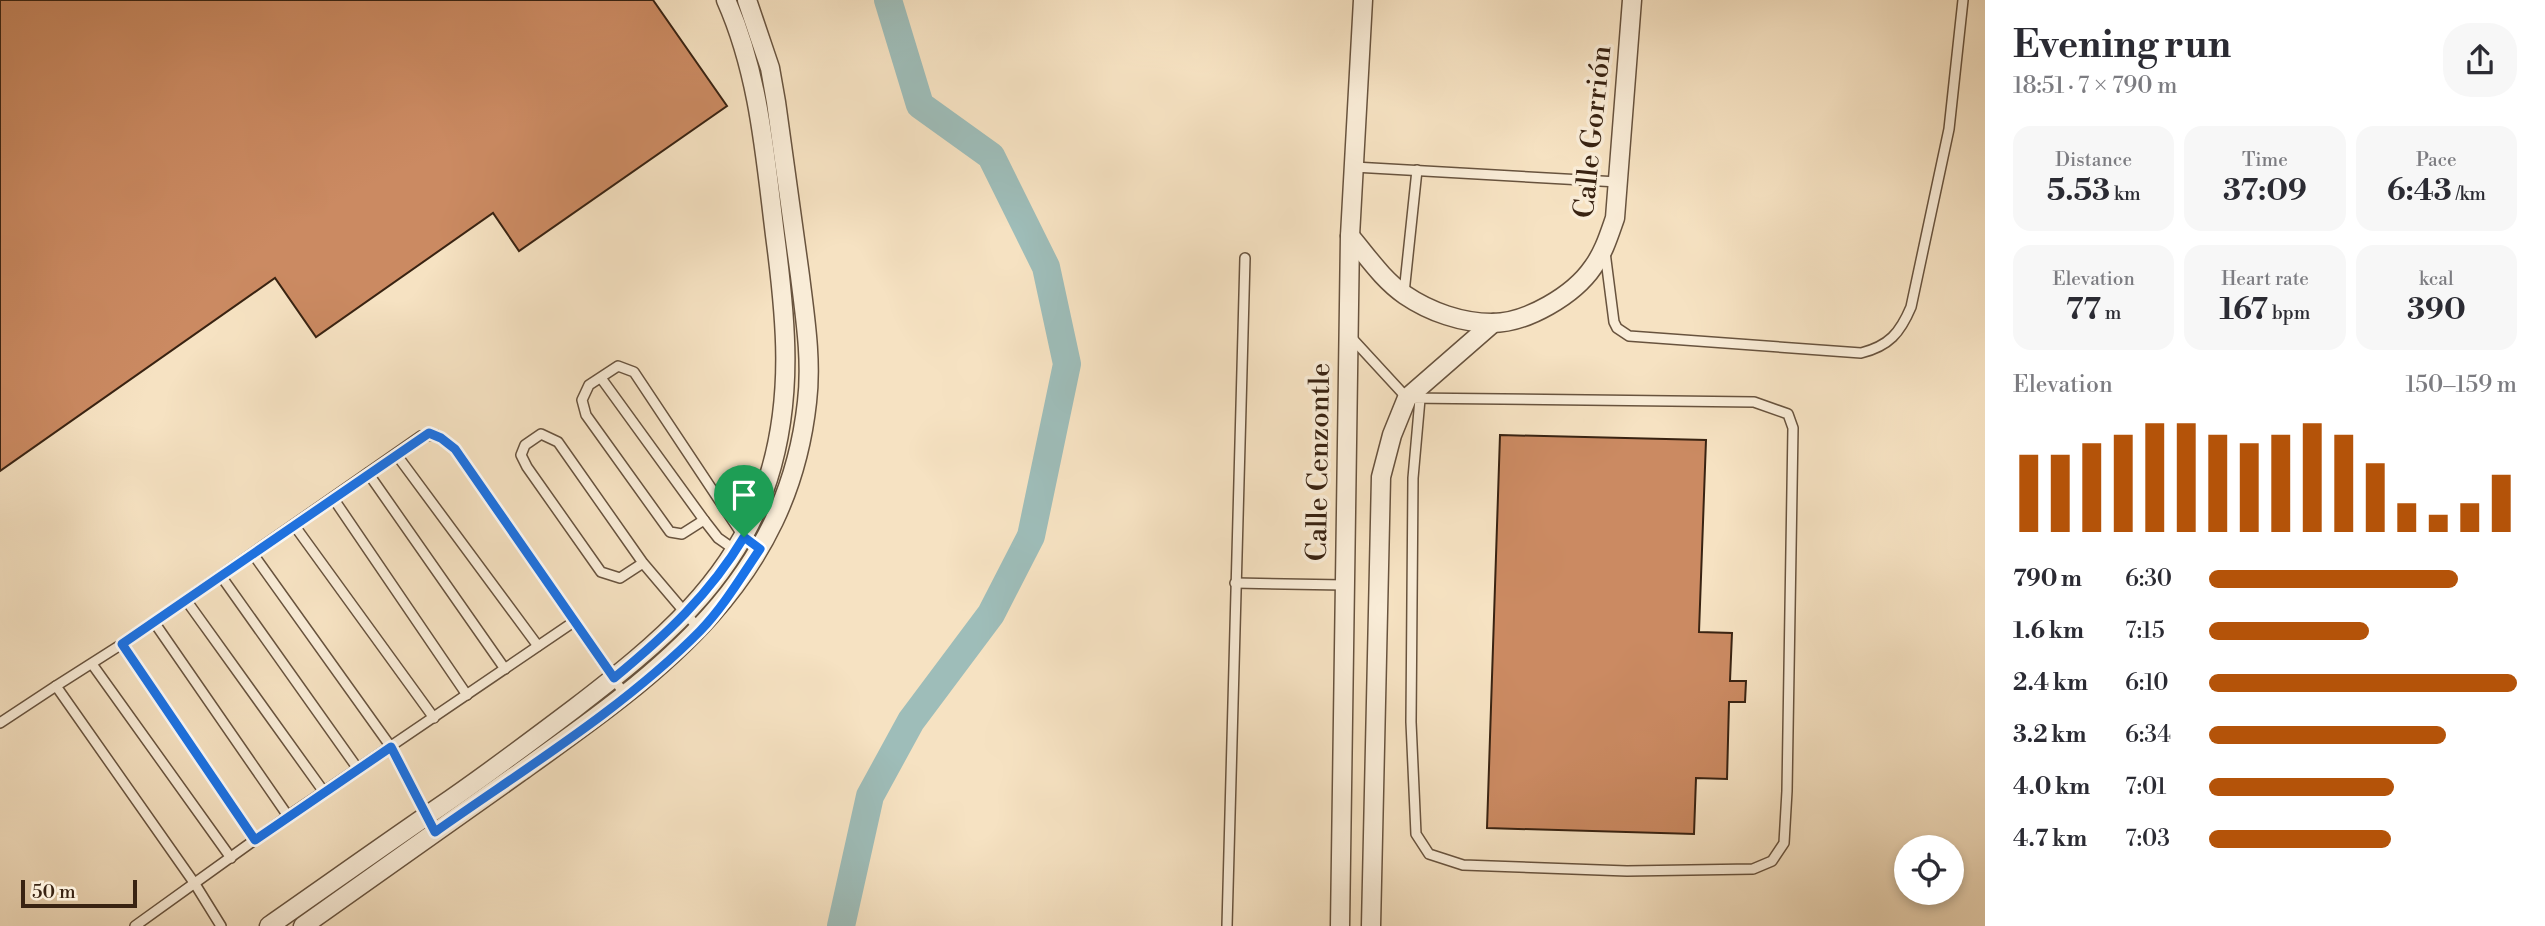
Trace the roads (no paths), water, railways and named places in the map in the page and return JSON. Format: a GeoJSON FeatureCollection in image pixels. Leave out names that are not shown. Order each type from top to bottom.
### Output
{"type":"FeatureCollection","features":[{"type":"Feature","properties":{"kind":"street"},"geometry":{"type":"LineString","coordinates":[[270,926],[499,765],[614,678],[686,615],[740,544],[768,480],[784,411],[786,323],[757,97],[743,43],[726,0]]}},
{"type":"Feature","properties":{"kind":"street"},"geometry":{"type":"LineString","coordinates":[[303,926],[625,695],[700,630],[722,606],[756,555],[780,504],[796,457],[808,400],[808,350],[770,68],[747,0]]}},
{"type":"Feature","properties":{"kind":"street","name":"Calle Cenzontle"},"geometry":{"type":"LineString","coordinates":[[1340,926],[1350,236],[1363,0]]}},
{"type":"Feature","properties":{"kind":"street","name":"Calle Gorrión"},"geometry":{"type":"LineString","coordinates":[[1350,236],[1404,294],[1439,313],[1493,323],[1535,310],[1573,288],[1592,269],[1605,247],[1615,218],[1632,0]]}},
{"type":"Feature","properties":{"kind":"street"},"geometry":{"type":"LineString","coordinates":[[1371,926],[1381,477],[1392,435],[1414,399],[1493,323]]}},
{"type":"Feature","properties":{"kind":"lane"},"geometry":{"type":"LineString","coordinates":[[1605,247],[1614,322],[1617,328],[1629,335],[1861,353],[1890,342],[1900,330],[1911,307],[1949,129],[1963,0]]}},
{"type":"Feature","properties":{"kind":"lane"},"geometry":{"type":"LineString","coordinates":[[1354,167],[1619,182]]}},
{"type":"Feature","properties":{"kind":"lane"},"geometry":{"type":"LineString","coordinates":[[1404,294],[1417,170]]}},
{"type":"Feature","properties":{"kind":"lane"},"geometry":{"type":"LineString","coordinates":[[1227,926],[1245,258]]}},
{"type":"Feature","properties":{"kind":"lane"},"geometry":{"type":"LineString","coordinates":[[1348,334],[1414,399],[1411,722],[1414,817],[1421,846],[1429,855],[1463,865],[1627,871],[1727,870],[1753,869],[1772,861],[1783,844],[1787,791],[1793,428],[1788,414],[1754,402],[1455,397],[1414,399]]}},
{"type":"Feature","properties":{"kind":"lane"},"geometry":{"type":"LineString","coordinates":[[704,520],[682,534],[674,534],[582,406],[586,389],[618,366],[634,372],[718,494],[740,544],[756,555]]}},
{"type":"Feature","properties":{"kind":"lane"},"geometry":{"type":"LineString","coordinates":[[601,378],[719,538],[740,544],[756,555]]}},
{"type":"Feature","properties":{"kind":"lane"},"geometry":{"type":"LineString","coordinates":[[0,723],[122,644],[429,433],[455,449],[625,695]]}},
{"type":"Feature","properties":{"kind":"lane"},"geometry":{"type":"LineString","coordinates":[[643,563],[620,578],[601,572],[523,461],[525,445],[541,434],[558,442],[643,563],[700,630]]}},
{"type":"Feature","properties":{"kind":"lane"},"geometry":{"type":"LineString","coordinates":[[396,454],[538,646]]}},
{"type":"Feature","properties":{"kind":"lane"},"geometry":{"type":"LineString","coordinates":[[368,473],[505,669]]}},
{"type":"Feature","properties":{"kind":"lane"},"geometry":{"type":"LineString","coordinates":[[333,498],[467,695]]}},
{"type":"Feature","properties":{"kind":"lane"},"geometry":{"type":"LineString","coordinates":[[294,525],[434,718]]}},
{"type":"Feature","properties":{"kind":"lane"},"geometry":{"type":"LineString","coordinates":[[253,554],[391,747],[435,832]]}},
{"type":"Feature","properties":{"kind":"lane"},"geometry":{"type":"LineString","coordinates":[[221,576],[358,769]]}},
{"type":"Feature","properties":{"kind":"lane"},"geometry":{"type":"LineString","coordinates":[[1235,583],[1344,585]]}},
{"type":"Feature","properties":{"kind":"lane"},"geometry":{"type":"LineString","coordinates":[[186,600],[324,792]]}},
{"type":"Feature","properties":{"kind":"lane"},"geometry":{"type":"LineString","coordinates":[[135,926],[288,816],[575,621]]}},
{"type":"Feature","properties":{"kind":"lane"},"geometry":{"type":"LineString","coordinates":[[154,622],[288,816]]}},
{"type":"Feature","properties":{"kind":"lane"},"geometry":{"type":"LineString","coordinates":[[122,644],[255,840]]}},
{"type":"Feature","properties":{"kind":"lane"},"geometry":{"type":"LineString","coordinates":[[92,664],[231,858]]}},
{"type":"Feature","properties":{"kind":"lane"},"geometry":{"type":"LineString","coordinates":[[56,686],[195,884],[220,926]]}},
{"type":"Feature","properties":{"kind":"waterway"},"geometry":{"type":"LineString","coordinates":[[841,926],[870,796],[911,721],[991,614],[1031,536],[1067,364],[1046,267],[991,156],[920,105],[888,0]]}}]}
